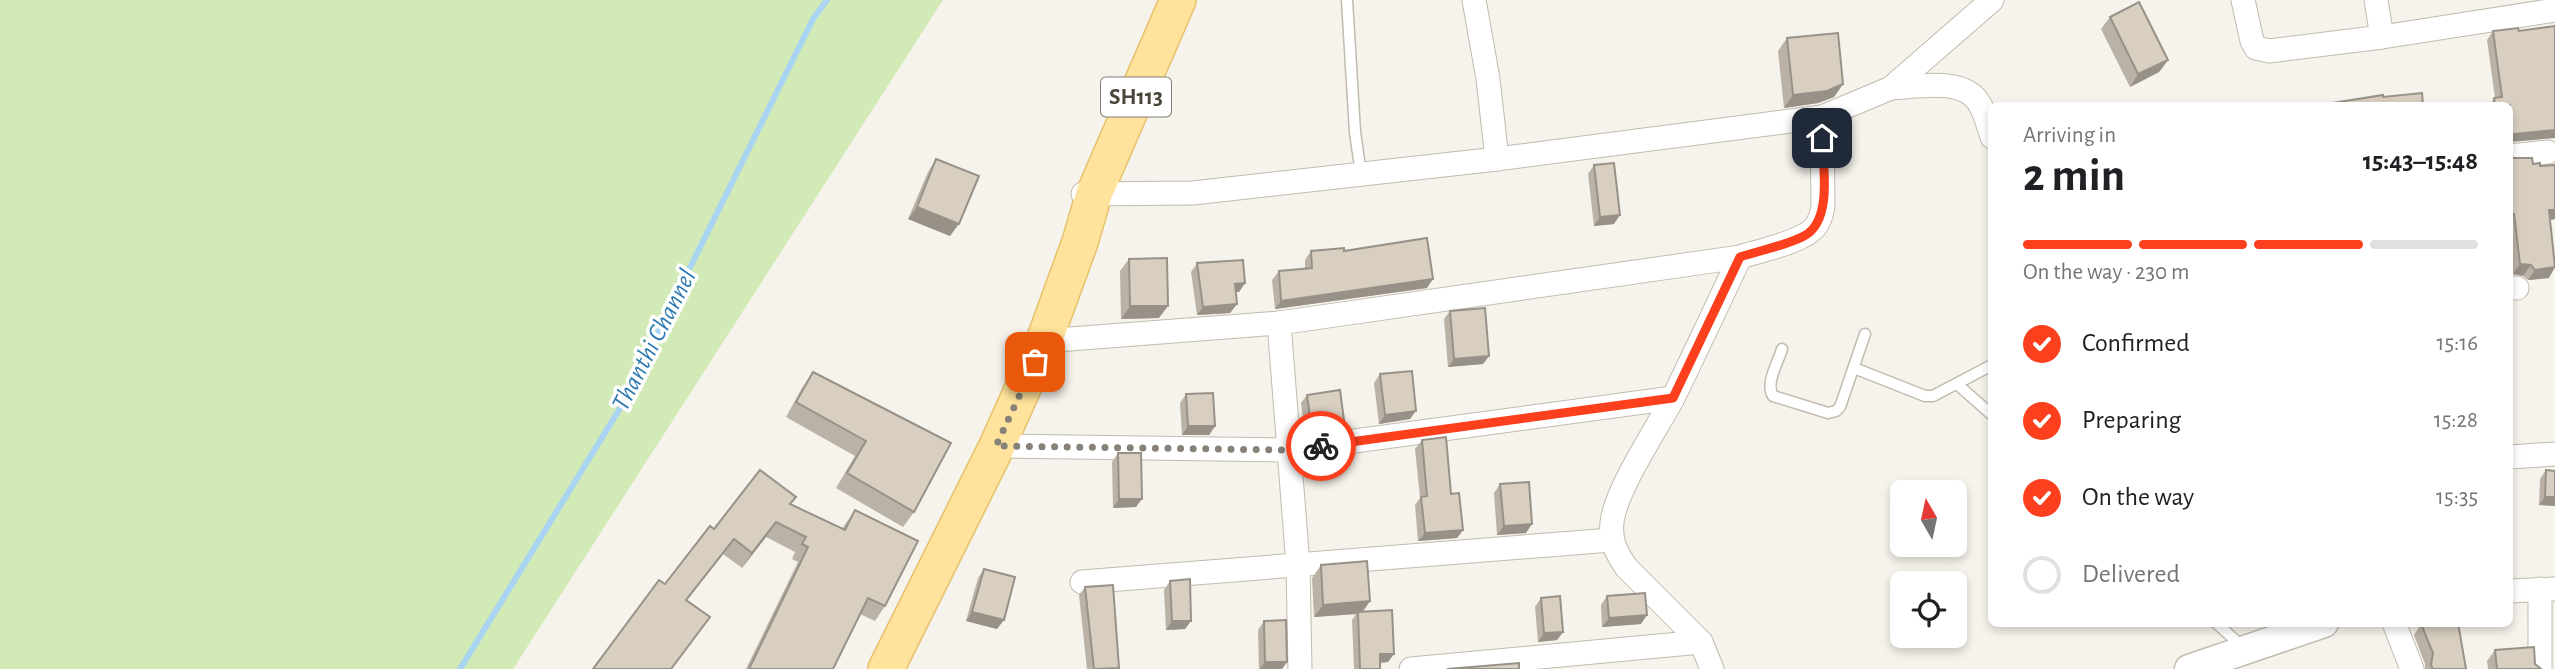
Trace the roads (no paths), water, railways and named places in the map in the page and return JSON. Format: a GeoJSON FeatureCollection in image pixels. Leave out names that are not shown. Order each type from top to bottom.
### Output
{"type":"FeatureCollection","features":[{"type":"Feature","properties":{"kind":"main road","name":"SH113"},"geometry":{"type":"LineString","coordinates":[[867,669],[973,458],[1029,335],[1087,194],[1159,0]]}},
{"type":"Feature","properties":{"kind":"main road","name":"SH113"},"geometry":{"type":"LineString","coordinates":[[886,669],[996,446],[1044,341],[1080,242],[1087,194],[1178,0]]}},
{"type":"Feature","properties":{"kind":"street"},"geometry":{"type":"LineString","coordinates":[[1474,0],[1488,79],[1497,159]]}},
{"type":"Feature","properties":{"kind":"street"},"geometry":{"type":"LineString","coordinates":[[1087,194],[1193,193],[1497,159],[1822,117],[1891,88],[1991,0]]}},
{"type":"Feature","properties":{"kind":"street"},"geometry":{"type":"LineString","coordinates":[[2243,0],[2252,41],[2256,48],[2262,50],[2382,37],[2555,10]]}},
{"type":"Feature","properties":{"kind":"street"},"geometry":{"type":"LineString","coordinates":[[2376,0],[2382,37]]}},
{"type":"Feature","properties":{"kind":"street"},"geometry":{"type":"LineString","coordinates":[[1891,88],[1952,87],[1964,90],[1973,95],[1980,105],[1988,126]]}},
{"type":"Feature","properties":{"kind":"street"},"geometry":{"type":"LineString","coordinates":[[1044,341],[1279,323],[1740,257],[1803,236],[1814,229],[1821,218],[1822,117]]}},
{"type":"Feature","properties":{"kind":"street"},"geometry":{"type":"LineString","coordinates":[[2513,156],[2548,152]]}},
{"type":"Feature","properties":{"kind":"street"},"geometry":{"type":"LineString","coordinates":[[1712,669],[1701,642],[1626,566],[1611,540],[1615,509],[1673,398],[1740,257]]}},
{"type":"Feature","properties":{"kind":"street"},"geometry":{"type":"LineString","coordinates":[[1279,323],[1298,565],[1300,669]]}},
{"type":"Feature","properties":{"kind":"street"},"geometry":{"type":"LineString","coordinates":[[996,446],[1288,450],[1673,398]]}},
{"type":"Feature","properties":{"kind":"street"},"geometry":{"type":"LineString","coordinates":[[2513,457],[2555,454]]}},
{"type":"Feature","properties":{"kind":"street"},"geometry":{"type":"LineString","coordinates":[[1082,582],[1611,540]]}},
{"type":"Feature","properties":{"kind":"street"},"geometry":{"type":"LineString","coordinates":[[2513,591],[2548,589],[2540,669]]}},
{"type":"Feature","properties":{"kind":"street"},"geometry":{"type":"LineString","coordinates":[[2189,669],[2312,627]]}},
{"type":"Feature","properties":{"kind":"street"},"geometry":{"type":"LineString","coordinates":[[2396,627],[2412,669]]}},
{"type":"Feature","properties":{"kind":"street"},"geometry":{"type":"LineString","coordinates":[[1411,669],[1701,642]]}},
{"type":"Feature","properties":{"kind":"lane"},"geometry":{"type":"LineString","coordinates":[[1347,0],[1355,132],[1361,174]]}},
{"type":"Feature","properties":{"kind":"lane"},"geometry":{"type":"LineString","coordinates":[[1782,349],[1770,385],[1771,393],[1823,413],[1836,411],[1840,407],[1865,334]]}},
{"type":"Feature","properties":{"kind":"lane"},"geometry":{"type":"LineString","coordinates":[[1854,368],[1925,396],[1941,393],[1988,367]]}},
{"type":"Feature","properties":{"kind":"lane"},"geometry":{"type":"LineString","coordinates":[[1957,384],[1988,411]]}},
{"type":"Feature","properties":{"kind":"lane"},"geometry":{"type":"LineString","coordinates":[[2220,627],[2245,650]]}},
{"type":"Feature","properties":{"kind":"waterway","name":"Thanthi Channel"},"geometry":{"type":"LineString","coordinates":[[460,669],[622,405],[813,19],[827,0]]}}]}
